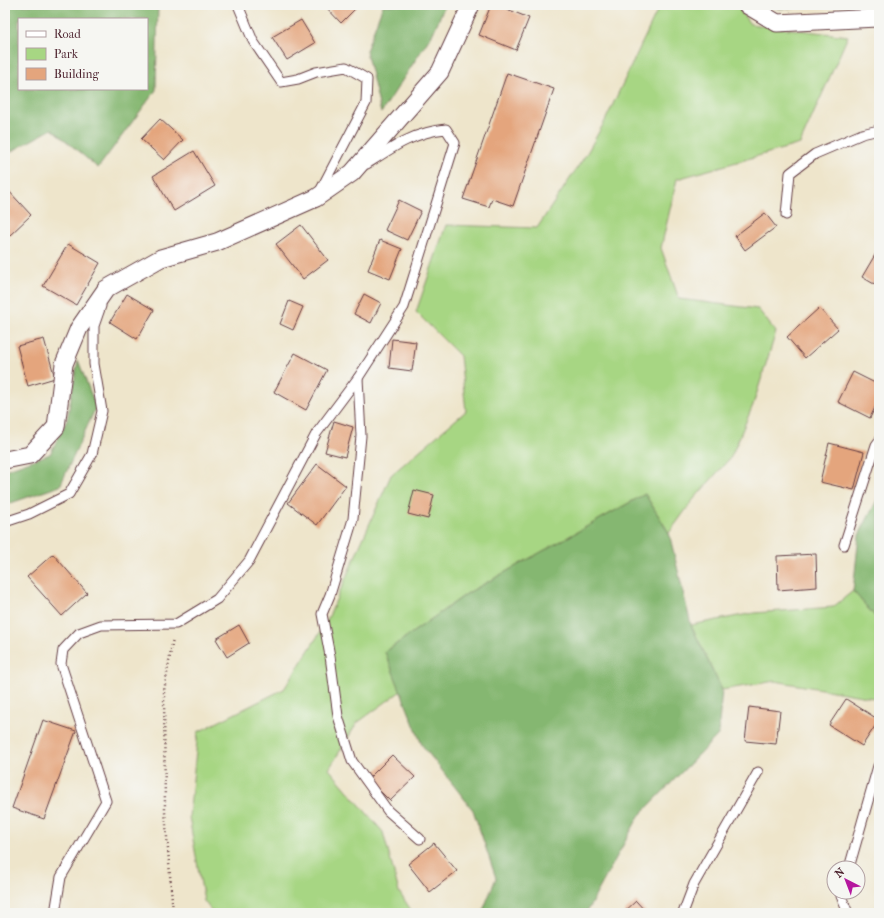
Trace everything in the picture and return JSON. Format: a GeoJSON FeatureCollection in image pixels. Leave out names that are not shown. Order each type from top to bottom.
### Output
{"type":"FeatureCollection","features":[{"type":"Feature","properties":{"kind":"street"},"geometry":{"type":"LineString","coordinates":[[5,460],[30,455],[56,427],[64,364],[79,328],[106,289],[161,258],[217,242],[316,198],[352,173],[440,72],[471,5]]}},
{"type":"Feature","properties":{"kind":"street"},"geometry":{"type":"LineString","coordinates":[[747,5],[777,23],[830,19],[879,19]]}},
{"type":"Feature","properties":{"kind":"lane"},"geometry":{"type":"LineString","coordinates":[[238,5],[253,41],[280,82],[298,79],[316,72],[346,67],[367,79],[366,103],[316,198]]}},
{"type":"Feature","properties":{"kind":"lane"},"geometry":{"type":"LineString","coordinates":[[55,913],[61,877],[106,801],[61,664],[63,650],[79,633],[101,625],[176,624],[217,599],[249,561],[316,434],[358,378],[404,308],[455,143],[446,130],[433,131],[402,142],[352,173]]}},
{"type":"Feature","properties":{"kind":"lane"},"geometry":{"type":"LineString","coordinates":[[786,215],[790,173],[815,154],[862,134],[879,130]]}},
{"type":"Feature","properties":{"kind":"lane"},"geometry":{"type":"LineString","coordinates":[[5,522],[29,514],[69,494],[92,454],[102,411],[94,364],[94,326],[106,289]]}},
{"type":"Feature","properties":{"kind":"lane"},"geometry":{"type":"LineString","coordinates":[[358,378],[361,436],[353,519],[330,595],[322,614],[330,656],[338,716],[352,761],[388,811],[420,839]]}},
{"type":"Feature","properties":{"kind":"lane"},"geometry":{"type":"LineString","coordinates":[[844,545],[876,445],[879,441]]}},
{"type":"Feature","properties":{"kind":"lane"},"geometry":{"type":"LineString","coordinates":[[851,860],[878,766]]}},
{"type":"Feature","properties":{"kind":"lane"},"geometry":{"type":"LineString","coordinates":[[684,913],[694,884],[758,772]]}},
{"type":"Feature","properties":{"kind":"lane"},"geometry":{"type":"LineString","coordinates":[[843,900],[848,913]]}},
{"type":"Feature","properties":{"kind":"path"},"geometry":{"type":"LineString","coordinates":[[173,913],[165,812],[164,691],[176,624]]}},
{"type":"Feature","properties":{"kind":"green space"},"geometry":{"type":"Polygon","coordinates":[[[5,5],[158,5],[156,90],[98,168],[52,129],[5,155],[5,5]]]}},
{"type":"Feature","properties":{"kind":"green space"},"geometry":{"type":"Polygon","coordinates":[[[383,5],[445,5],[433,33],[381,113],[366,51],[383,5]]]}},
{"type":"Feature","properties":{"kind":"green space"},"geometry":{"type":"Polygon","coordinates":[[[660,5],[736,5],[750,24],[848,36],[800,144],[677,179],[661,248],[679,299],[758,309],[776,332],[753,405],[731,457],[693,500],[669,533],[645,494],[468,593],[385,652],[401,691],[357,723],[329,769],[383,832],[399,892],[413,913],[213,913],[204,901],[189,817],[198,732],[284,689],[326,623],[391,475],[466,411],[460,356],[416,312],[446,225],[537,228],[587,153],[605,121],[660,5]]]}},
{"type":"Feature","properties":{"kind":"green space"},"geometry":{"type":"Polygon","coordinates":[[[772,5],[824,5],[779,9],[772,5]]]}},
{"type":"Feature","properties":{"kind":"green space"},"geometry":{"type":"Polygon","coordinates":[[[78,360],[96,407],[60,486],[5,505],[5,470],[50,454],[67,420],[78,360]]]}},
{"type":"Feature","properties":{"kind":"green space"},"geometry":{"type":"Polygon","coordinates":[[[645,494],[669,533],[691,625],[722,690],[718,735],[639,816],[586,913],[482,913],[496,878],[473,810],[422,745],[385,652],[468,593],[645,494]]]}},
{"type":"Feature","properties":{"kind":"green space"},"geometry":{"type":"Polygon","coordinates":[[[879,496],[879,621],[853,591],[859,535],[879,496]]]}},
{"type":"Feature","properties":{"kind":"green space"},"geometry":{"type":"Polygon","coordinates":[[[853,591],[879,621],[879,699],[775,681],[722,690],[691,625],[754,613],[833,607],[853,591]]]}},
{"type":"Feature","properties":{"kind":"building"},"geometry":{"type":"Polygon","coordinates":[[[324,5],[359,5],[341,23],[324,5]]]}},
{"type":"Feature","properties":{"kind":"building"},"geometry":{"type":"Polygon","coordinates":[[[491,5],[497,5],[529,18],[516,50],[479,35],[491,5]]]}},
{"type":"Feature","properties":{"kind":"building"},"geometry":{"type":"Polygon","coordinates":[[[301,20],[315,43],[287,60],[272,37],[301,20]]]}},
{"type":"Feature","properties":{"kind":"building"},"geometry":{"type":"Polygon","coordinates":[[[507,73],[554,89],[513,206],[492,199],[489,207],[463,199],[507,73]]]}},
{"type":"Feature","properties":{"kind":"building"},"geometry":{"type":"Polygon","coordinates":[[[160,119],[183,140],[164,160],[141,139],[160,119]]]}},
{"type":"Feature","properties":{"kind":"building"},"geometry":{"type":"Polygon","coordinates":[[[194,151],[215,186],[174,211],[153,176],[194,151]]]}},
{"type":"Feature","properties":{"kind":"building"},"geometry":{"type":"Polygon","coordinates":[[[7,189],[31,215],[8,237],[5,233],[5,191],[7,189]]]}},
{"type":"Feature","properties":{"kind":"building"},"geometry":{"type":"Polygon","coordinates":[[[399,200],[421,211],[407,240],[385,230],[399,200]]]}},
{"type":"Feature","properties":{"kind":"building"},"geometry":{"type":"Polygon","coordinates":[[[765,213],[776,227],[745,250],[735,236],[765,213]]]}},
{"type":"Feature","properties":{"kind":"building"},"geometry":{"type":"Polygon","coordinates":[[[301,225],[328,260],[303,279],[276,244],[301,225]]]}},
{"type":"Feature","properties":{"kind":"building"},"geometry":{"type":"Polygon","coordinates":[[[380,240],[402,249],[390,279],[368,270],[380,240]]]}},
{"type":"Feature","properties":{"kind":"building"},"geometry":{"type":"Polygon","coordinates":[[[68,244],[100,263],[76,305],[43,286],[68,244]]]}},
{"type":"Feature","properties":{"kind":"building"},"geometry":{"type":"Polygon","coordinates":[[[879,248],[879,275],[874,284],[862,277],[879,248]]]}},
{"type":"Feature","properties":{"kind":"building"},"geometry":{"type":"Polygon","coordinates":[[[127,294],[154,310],[137,339],[110,322],[127,294]]]}},
{"type":"Feature","properties":{"kind":"building"},"geometry":{"type":"Polygon","coordinates":[[[364,294],[381,303],[371,323],[354,314],[364,294]]]}},
{"type":"Feature","properties":{"kind":"building"},"geometry":{"type":"Polygon","coordinates":[[[289,301],[303,307],[293,330],[280,324],[289,301]]]}},
{"type":"Feature","properties":{"kind":"building"},"geometry":{"type":"Polygon","coordinates":[[[819,308],[838,329],[805,358],[787,337],[819,308]]]}},
{"type":"Feature","properties":{"kind":"building"},"geometry":{"type":"Polygon","coordinates":[[[44,339],[55,378],[28,386],[17,346],[44,339]]]}},
{"type":"Feature","properties":{"kind":"building"},"geometry":{"type":"Polygon","coordinates":[[[392,339],[416,342],[412,371],[389,368],[392,339]]]}},
{"type":"Feature","properties":{"kind":"building"},"geometry":{"type":"Polygon","coordinates":[[[295,353],[327,370],[306,410],[274,392],[295,353]]]}},
{"type":"Feature","properties":{"kind":"building"},"geometry":{"type":"Polygon","coordinates":[[[853,372],[879,385],[879,399],[870,418],[838,402],[853,372]]]}},
{"type":"Feature","properties":{"kind":"building"},"geometry":{"type":"Polygon","coordinates":[[[334,421],[353,427],[345,457],[325,452],[334,421]]]}},
{"type":"Feature","properties":{"kind":"building"},"geometry":{"type":"Polygon","coordinates":[[[829,443],[864,452],[854,490],[820,482],[829,443]]]}},
{"type":"Feature","properties":{"kind":"building"},"geometry":{"type":"Polygon","coordinates":[[[317,464],[346,486],[317,525],[288,503],[317,464]]]}},
{"type":"Feature","properties":{"kind":"building"},"geometry":{"type":"Polygon","coordinates":[[[414,490],[434,495],[428,519],[408,514],[414,490]]]}},
{"type":"Feature","properties":{"kind":"building"},"geometry":{"type":"Polygon","coordinates":[[[53,554],[87,593],[62,616],[27,577],[53,554]]]}},
{"type":"Feature","properties":{"kind":"building"},"geometry":{"type":"Polygon","coordinates":[[[816,554],[817,587],[778,590],[777,556],[816,554]]]}},
{"type":"Feature","properties":{"kind":"building"},"geometry":{"type":"Polygon","coordinates":[[[239,625],[249,643],[227,657],[216,639],[239,625]]]}},
{"type":"Feature","properties":{"kind":"building"},"geometry":{"type":"Polygon","coordinates":[[[846,699],[879,720],[862,746],[829,725],[846,699]]]}},
{"type":"Feature","properties":{"kind":"building"},"geometry":{"type":"Polygon","coordinates":[[[749,707],[780,711],[776,744],[745,741],[749,707]]]}},
{"type":"Feature","properties":{"kind":"building"},"geometry":{"type":"Polygon","coordinates":[[[43,720],[76,731],[44,819],[12,808],[43,720]]]}},
{"type":"Feature","properties":{"kind":"building"},"geometry":{"type":"Polygon","coordinates":[[[392,755],[415,777],[390,801],[368,779],[392,755]]]}},
{"type":"Feature","properties":{"kind":"building"},"geometry":{"type":"Polygon","coordinates":[[[434,843],[457,871],[430,892],[408,864],[434,843]]]}},
{"type":"Feature","properties":{"kind":"building"},"geometry":{"type":"Polygon","coordinates":[[[636,901],[647,913],[623,913],[636,901]]]}}]}
